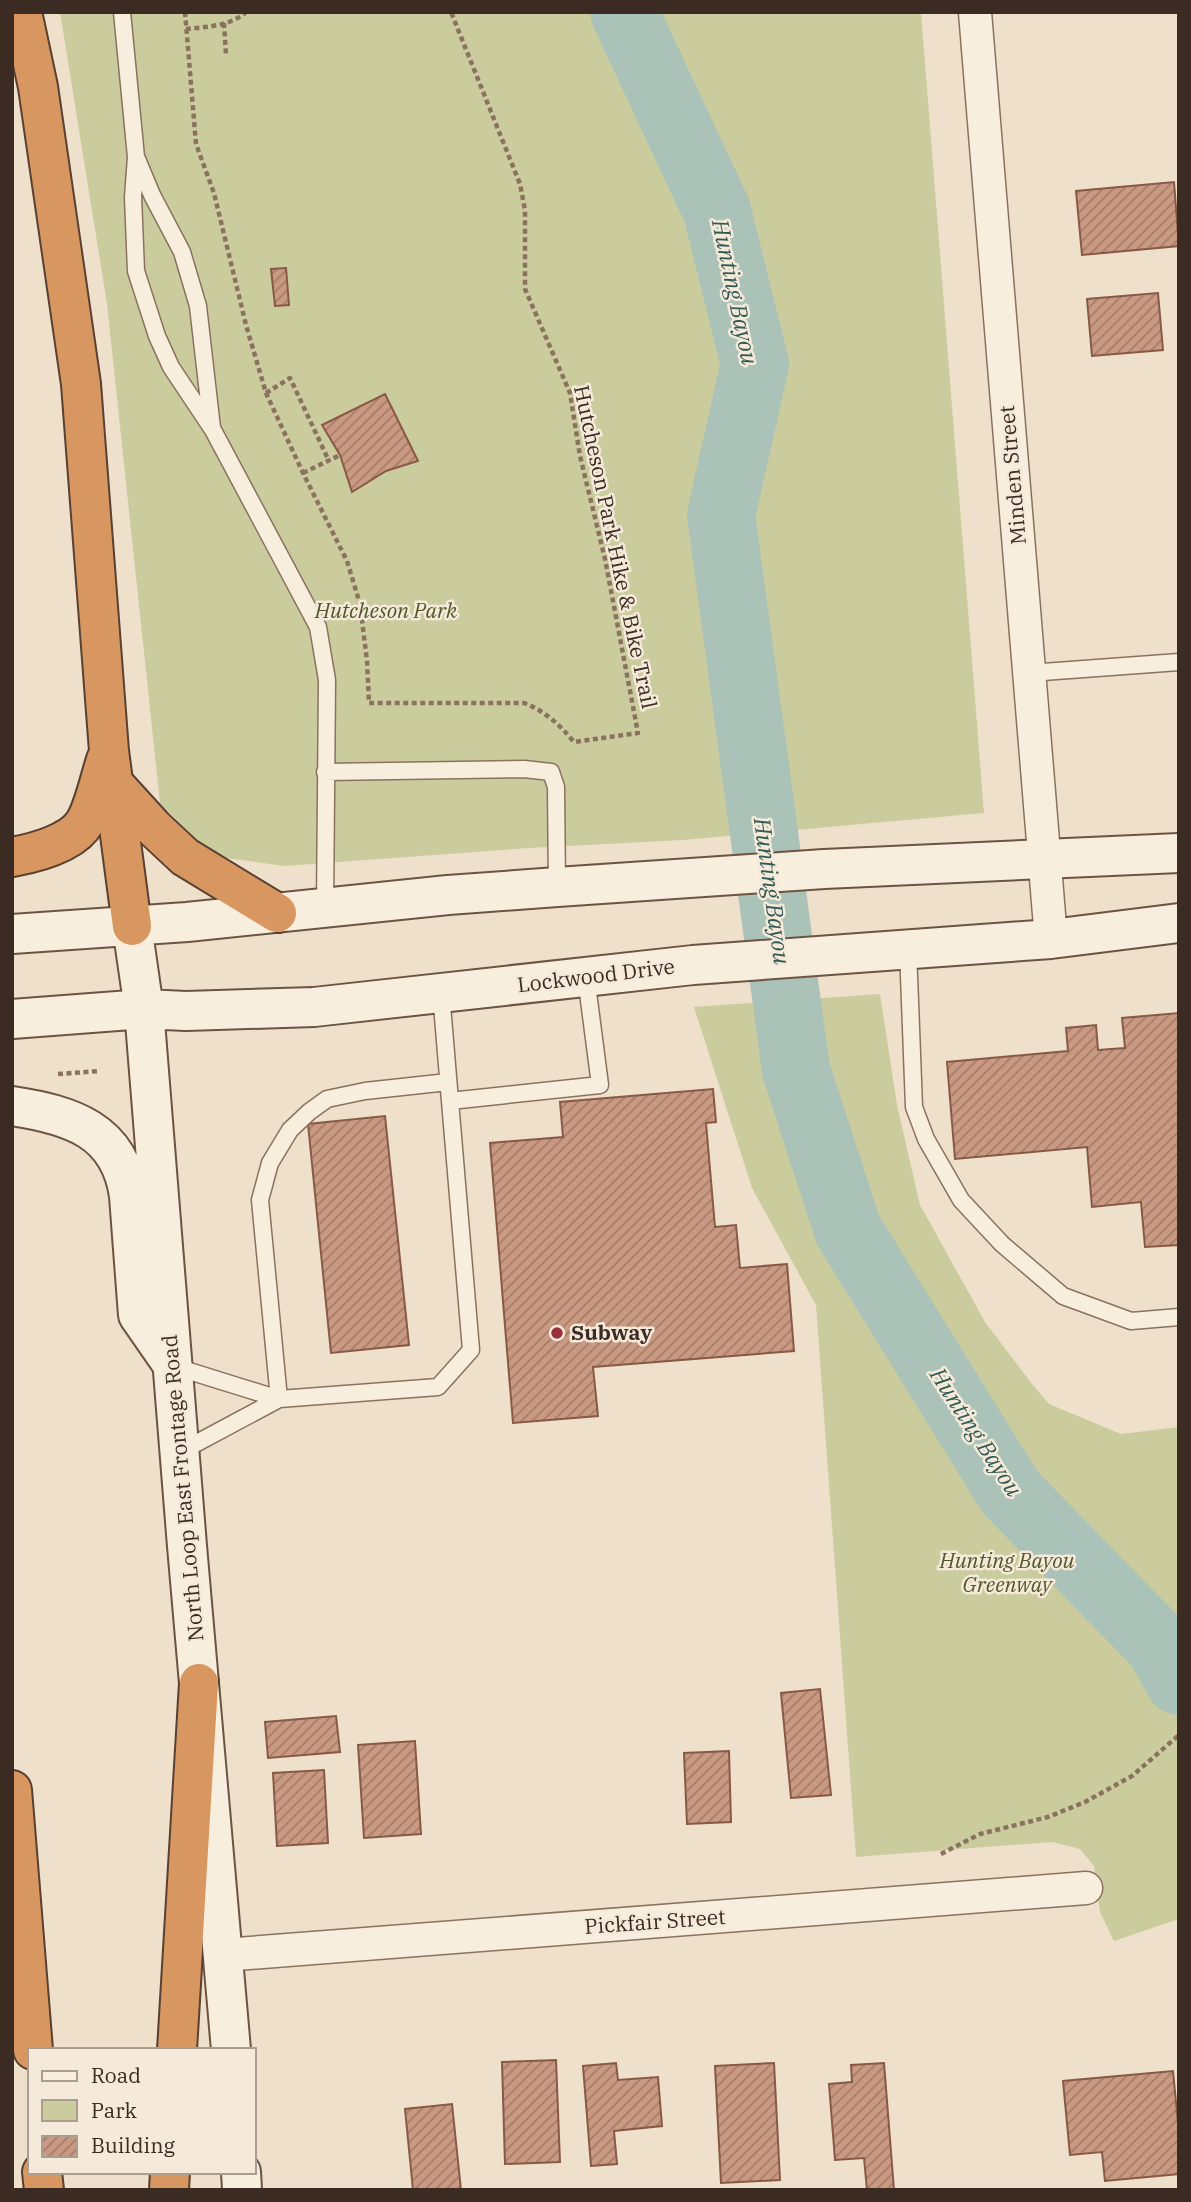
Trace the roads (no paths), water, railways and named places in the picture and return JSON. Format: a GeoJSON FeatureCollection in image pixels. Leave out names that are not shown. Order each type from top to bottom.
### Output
{"type":"FeatureCollection","features":[{"type":"Feature","properties":{"kind":"highway"},"geometry":{"type":"LineString","coordinates":[[22,12],[38,87],[81,384],[111,767],[132,926]]}},
{"type":"Feature","properties":{"kind":"highway"},"geometry":{"type":"LineString","coordinates":[[12,857],[47,848],[67,838],[84,824],[111,767]]}},
{"type":"Feature","properties":{"kind":"highway"},"geometry":{"type":"LineString","coordinates":[[111,767],[163,838],[185,857],[277,913]]}},
{"type":"Feature","properties":{"kind":"highway"},"geometry":{"type":"LineString","coordinates":[[177,2048],[199,1683]]}},
{"type":"Feature","properties":{"kind":"highway"},"geometry":{"type":"LineString","coordinates":[[12,1790],[33,2048]]}},
{"type":"Feature","properties":{"kind":"main road"},"geometry":{"type":"LineString","coordinates":[[12,934],[132,926],[557,887],[824,869],[1179,853]]}},
{"type":"Feature","properties":{"kind":"main road","name":"Lockwood Drive"},"geometry":{"type":"LineString","coordinates":[[12,1018],[144,1009],[186,1011],[314,1007],[692,965],[1051,939],[1179,923]]}},
{"type":"Feature","properties":{"kind":"main road","name":"North Loop East Frontage Road"},"geometry":{"type":"LineString","coordinates":[[132,926],[144,1009],[231,2048]]}},
{"type":"Feature","properties":{"kind":"main road"},"geometry":{"type":"LineString","coordinates":[[12,1106],[44,1111],[87,1128],[109,1145],[120,1160],[127,1177],[138,1315],[173,1366]]}},
{"type":"Feature","properties":{"kind":"street","name":"Minden Street"},"geometry":{"type":"LineString","coordinates":[[975,12],[1051,939]]}},
{"type":"Feature","properties":{"kind":"street","name":"Pickfair Street"},"geometry":{"type":"LineString","coordinates":[[223,1955],[1086,1888]]}},
{"type":"Feature","properties":{"kind":"lane"},"geometry":{"type":"LineString","coordinates":[[122,12],[136,157],[133,197],[136,271],[157,336],[171,368],[213,430],[318,627],[327,680],[325,908]]}},
{"type":"Feature","properties":{"kind":"lane"},"geometry":{"type":"LineString","coordinates":[[136,157],[152,195],[182,252],[198,306],[213,430]]}},
{"type":"Feature","properties":{"kind":"lane"},"geometry":{"type":"LineString","coordinates":[[1030,673],[1179,662]]}},
{"type":"Feature","properties":{"kind":"lane"},"geometry":{"type":"LineString","coordinates":[[326,772],[511,769],[551,772],[556,786],[557,887]]}},
{"type":"Feature","properties":{"kind":"lane"},"geometry":{"type":"LineString","coordinates":[[908,949],[914,1107],[926,1139],[961,1200],[1002,1244],[1063,1296],[1130,1321],[1179,1317]]}},
{"type":"Feature","properties":{"kind":"lane"},"geometry":{"type":"LineString","coordinates":[[450,1101],[600,1085],[586,977]]}},
{"type":"Feature","properties":{"kind":"lane"},"geometry":{"type":"LineString","coordinates":[[173,1366],[279,1399],[438,1387],[471,1350],[441,993]]}},
{"type":"Feature","properties":{"kind":"lane"},"geometry":{"type":"LineString","coordinates":[[279,1399],[260,1200],[270,1163],[290,1130],[327,1099],[365,1091],[448,1082]]}},
{"type":"Feature","properties":{"kind":"lane"},"geometry":{"type":"LineString","coordinates":[[180,1452],[279,1399]]}},
{"type":"Feature","properties":{"kind":"waterway","name":"Hunting Bayou"},"geometry":{"type":"LineString","coordinates":[[624,12],[717,211],[755,364],[721,515],[796,1070],[848,1230],[1010,1492],[1159,1645],[1179,1681]]}},
{"type":"Feature","properties":{"kind":"place","name":"Subway"},"geometry":{"type":"Point","coordinates":[557,1333]}},
{"type":"Feature","properties":{"kind":"park label","name":"Hutcheson Park"},"geometry":{"type":"Point","coordinates":[386,611]}},
{"type":"Feature","properties":{"kind":"park label","name":"Hunting Bayou Greenway"},"geometry":{"type":"Point","coordinates":[1007,1573]}}]}
